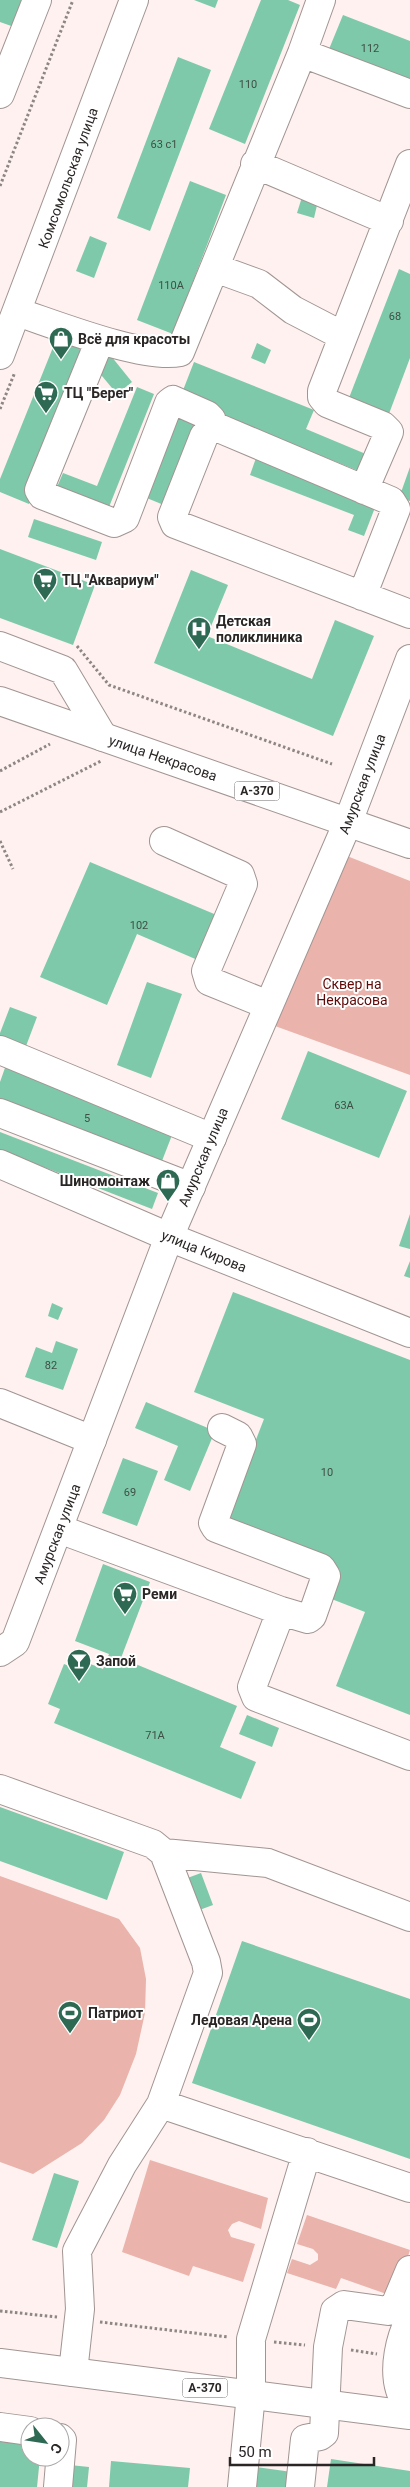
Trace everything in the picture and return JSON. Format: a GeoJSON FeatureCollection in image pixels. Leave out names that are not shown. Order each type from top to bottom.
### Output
{"type":"FeatureCollection","features":[{"type":"Feature","properties":{"kind":"main road"},"geometry":{"type":"LineString","coordinates":[[0,94],[37,0]]}},
{"type":"Feature","properties":{"kind":"main road","name":"Комсомольская улица"},"geometry":{"type":"LineString","coordinates":[[1,349],[17,312],[134,0]]}},
{"type":"Feature","properties":{"kind":"main road"},"geometry":{"type":"LineString","coordinates":[[17,312],[100,340],[147,351],[180,352],[255,164],[302,53],[321,0]]}},
{"type":"Feature","properties":{"kind":"main road"},"geometry":{"type":"LineString","coordinates":[[302,53],[410,94]]}},
{"type":"Feature","properties":{"kind":"main road"},"geometry":{"type":"LineString","coordinates":[[255,164],[389,221]]}},
{"type":"Feature","properties":{"kind":"main road"},"geometry":{"type":"LineString","coordinates":[[364,490],[390,432],[383,426],[327,403],[322,397],[322,391],[410,164]]}},
{"type":"Feature","properties":{"kind":"main road"},"geometry":{"type":"LineString","coordinates":[[215,268],[259,284],[293,310],[343,336]]}},
{"type":"Feature","properties":{"kind":"main road"},"geometry":{"type":"LineString","coordinates":[[100,340],[39,490],[42,495],[114,523],[125,518],[169,403],[173,400],[207,415],[211,420],[209,424],[392,501],[396,509],[362,596]]}},
{"type":"Feature","properties":{"kind":"main road"},"geometry":{"type":"LineString","coordinates":[[204,436],[172,517],[175,524],[410,614]]}},
{"type":"Feature","properties":{"kind":"main road"},"geometry":{"type":"LineString","coordinates":[[0,646],[63,670],[71,680],[106,747]]}},
{"type":"Feature","properties":{"kind":"main road","name":"Амурская улица"},"geometry":{"type":"LineString","coordinates":[[0,1652],[15,1642],[169,1237],[348,822],[409,662]]}},
{"type":"Feature","properties":{"kind":"main road","name":"улица Некрасова"},"geometry":{"type":"LineString","coordinates":[[0,701],[106,747],[348,822],[410,844]]}},
{"type":"Feature","properties":{"kind":"main road"},"geometry":{"type":"LineString","coordinates":[[164,841],[240,875],[244,884],[206,972],[209,981],[268,1005]]}},
{"type":"Feature","properties":{"kind":"main road"},"geometry":{"type":"LineString","coordinates":[[0,1050],[212,1138]]}},
{"type":"Feature","properties":{"kind":"main road"},"geometry":{"type":"LineString","coordinates":[[0,1113],[191,1187]]}},
{"type":"Feature","properties":{"kind":"main road","name":"улица Кирова"},"geometry":{"type":"LineString","coordinates":[[0,1164],[169,1237],[410,1333]]}},
{"type":"Feature","properties":{"kind":"main road"},"geometry":{"type":"LineString","coordinates":[[0,1403],[92,1440]]}},
{"type":"Feature","properties":{"kind":"main road"},"geometry":{"type":"LineString","coordinates":[[59,1529],[303,1619],[312,1616],[326,1576],[321,1568],[216,1528],[213,1518],[242,1444],[238,1436],[222,1428]]}},
{"type":"Feature","properties":{"kind":"main road"},"geometry":{"type":"LineString","coordinates":[[281,1611],[252,1687],[256,1697],[410,1756]]}},
{"type":"Feature","properties":{"kind":"main road"},"geometry":{"type":"LineString","coordinates":[[0,1789],[153,1844],[164,1853],[206,1962],[208,1974],[161,2104],[122,2165],[77,2251],[80,2309],[73,2372]]}},
{"type":"Feature","properties":{"kind":"main road"},"geometry":{"type":"LineString","coordinates":[[164,1853],[268,1863],[410,1917]]}},
{"type":"Feature","properties":{"kind":"main road"},"geometry":{"type":"LineString","coordinates":[[161,2104],[410,2188]]}},
{"type":"Feature","properties":{"kind":"main road"},"geometry":{"type":"LineString","coordinates":[[242,2487],[251,2394],[251,2339],[307,2152]]}},
{"type":"Feature","properties":{"kind":"main road"},"geometry":{"type":"LineString","coordinates":[[300,2487],[305,2439],[310,2436],[320,2436],[324,2433],[328,2347],[335,2311],[344,2305],[388,2311],[394,2308],[410,2270]]}},
{"type":"Feature","properties":{"kind":"main road"},"geometry":{"type":"LineString","coordinates":[[410,2319],[405,2328],[398,2357],[399,2389],[410,2413]]}},
{"type":"Feature","properties":{"kind":"main road","name":"А-370"},"geometry":{"type":"LineString","coordinates":[[0,2362],[410,2413]]}},
{"type":"Feature","properties":{"kind":"main road"},"geometry":{"type":"LineString","coordinates":[[0,2427],[20,2430]]}},
{"type":"Feature","properties":{"kind":"main road"},"geometry":{"type":"LineString","coordinates":[[58,2487],[60,2467]]}},
{"type":"Feature","properties":{"kind":"path"},"geometry":{"type":"LineString","coordinates":[[0,186],[73,0]]}},
{"type":"Feature","properties":{"kind":"path"},"geometry":{"type":"LineString","coordinates":[[77,646],[109,685],[332,764]]}},
{"type":"Feature","properties":{"kind":"path"},"geometry":{"type":"LineString","coordinates":[[0,771],[58,740]]}},
{"type":"Feature","properties":{"kind":"path"},"geometry":{"type":"LineString","coordinates":[[0,812],[106,747]]}},
{"type":"Feature","properties":{"kind":"path"},"geometry":{"type":"LineString","coordinates":[[0,841],[13,868]]}},
{"type":"Feature","properties":{"kind":"path"},"geometry":{"type":"LineString","coordinates":[[0,2311],[328,2347],[398,2357]]}},
{"type":"Feature","properties":{"kind":"green space","name":"Сквер на Некрасова"},"geometry":{"type":"Polygon","coordinates":[[[347,856],[410,881],[410,1075],[275,1026],[347,856]]]}},
{"type":"Feature","properties":{"kind":"green space","name":"Патриот"},"geometry":{"type":"Polygon","coordinates":[[[0,1876],[119,1919],[140,1948],[146,1979],[145,2013],[136,2054],[120,2095],[104,2120],[82,2143],[33,2174],[0,2162],[0,1876]]]}},
{"type":"Feature","properties":{"kind":"green space"},"geometry":{"type":"Polygon","coordinates":[[[150,2160],[268,2198],[261,2229],[239,2221],[232,2224],[228,2230],[231,2237],[255,2244],[243,2282],[193,2266],[189,2276],[122,2252],[150,2160]]]}},
{"type":"Feature","properties":{"kind":"green space"},"geometry":{"type":"Polygon","coordinates":[[[307,2215],[410,2250],[395,2297],[341,2278],[336,2289],[287,2273],[292,2259],[310,2265],[318,2260],[318,2254],[313,2249],[297,2244],[307,2215]]]}},
{"type":"Feature","properties":{"kind":"building"},"geometry":{"type":"Polygon","coordinates":[[[0,0],[27,0],[17,28],[0,22],[0,0]]]}},
{"type":"Feature","properties":{"kind":"building"},"geometry":{"type":"Polygon","coordinates":[[[194,0],[218,0],[215,8],[194,0]]]}},
{"type":"Feature","properties":{"kind":"building"},"geometry":{"type":"Polygon","coordinates":[[[261,0],[288,0],[300,5],[245,144],[209,129],[261,0]]]}},
{"type":"Feature","properties":{"kind":"building"},"geometry":{"type":"Polygon","coordinates":[[[343,15],[410,41],[410,87],[327,54],[343,15]]]}},
{"type":"Feature","properties":{"kind":"building"},"geometry":{"type":"Polygon","coordinates":[[[178,57],[211,70],[150,231],[117,218],[178,57]]]}},
{"type":"Feature","properties":{"kind":"building"},"geometry":{"type":"Polygon","coordinates":[[[190,181],[226,195],[173,334],[137,320],[190,181]]]}},
{"type":"Feature","properties":{"kind":"building"},"geometry":{"type":"Polygon","coordinates":[[[302,197],[318,201],[314,218],[297,213],[302,197]]]}},
{"type":"Feature","properties":{"kind":"building"},"geometry":{"type":"Polygon","coordinates":[[[90,236],[107,243],[94,278],[76,271],[90,236]]]}},
{"type":"Feature","properties":{"kind":"building"},"geometry":{"type":"Polygon","coordinates":[[[399,269],[410,274],[410,358],[387,419],[347,403],[399,269]]]}},
{"type":"Feature","properties":{"kind":"building","name":"ТЦ \"Берег\""},"geometry":{"type":"Polygon","coordinates":[[[58,335],[92,349],[29,504],[0,492],[0,479],[58,335]]]}},
{"type":"Feature","properties":{"kind":"building"},"geometry":{"type":"Polygon","coordinates":[[[257,343],[271,350],[265,364],[251,358],[257,343]]]}},
{"type":"Feature","properties":{"kind":"building"},"geometry":{"type":"Polygon","coordinates":[[[107,351],[132,382],[117,394],[92,364],[107,351]]]}},
{"type":"Feature","properties":{"kind":"building"},"geometry":{"type":"Polygon","coordinates":[[[194,362],[314,410],[306,429],[373,457],[366,474],[180,398],[194,362]]]}},
{"type":"Feature","properties":{"kind":"building"},"geometry":{"type":"Polygon","coordinates":[[[137,387],[154,394],[109,507],[57,487],[63,473],[97,486],[137,387]]]}},
{"type":"Feature","properties":{"kind":"building"},"geometry":{"type":"Polygon","coordinates":[[[176,411],[205,423],[171,508],[142,496],[176,411]]]}},
{"type":"Feature","properties":{"kind":"building"},"geometry":{"type":"Polygon","coordinates":[[[256,458],[376,505],[364,536],[348,530],[354,515],[250,475],[256,458]]]}},
{"type":"Feature","properties":{"kind":"building"},"geometry":{"type":"Polygon","coordinates":[[[410,467],[410,501],[399,498],[410,467]]]}},
{"type":"Feature","properties":{"kind":"building"},"geometry":{"type":"Polygon","coordinates":[[[34,519],[102,542],[96,560],[28,537],[34,519]]]}},
{"type":"Feature","properties":{"kind":"building","name":"ТЦ \"Аквариум\""},"geometry":{"type":"Polygon","coordinates":[[[0,549],[95,585],[73,645],[0,618],[0,549]]]}},
{"type":"Feature","properties":{"kind":"building","name":"Детская поликлиника"},"geometry":{"type":"Polygon","coordinates":[[[191,570],[228,585],[207,636],[312,679],[335,620],[374,636],[333,736],[154,663],[191,570]]]}},
{"type":"Feature","properties":{"kind":"building"},"geometry":{"type":"Polygon","coordinates":[[[90,862],[219,916],[200,961],[137,934],[107,1005],[40,977],[90,862]]]}},
{"type":"Feature","properties":{"kind":"building"},"geometry":{"type":"Polygon","coordinates":[[[147,982],[182,994],[151,1078],[117,1065],[147,982]]]}},
{"type":"Feature","properties":{"kind":"building"},"geometry":{"type":"Polygon","coordinates":[[[10,1007],[37,1017],[23,1054],[0,1046],[0,1033],[10,1007]]]}},
{"type":"Feature","properties":{"kind":"building"},"geometry":{"type":"Polygon","coordinates":[[[308,1051],[407,1091],[379,1158],[281,1119],[308,1051]]]}},
{"type":"Feature","properties":{"kind":"building"},"geometry":{"type":"Polygon","coordinates":[[[6,1065],[174,1130],[160,1166],[0,1105],[0,1082],[6,1065]]]}},
{"type":"Feature","properties":{"kind":"building"},"geometry":{"type":"Polygon","coordinates":[[[0,1132],[158,1193],[152,1209],[0,1150],[0,1132]]]}},
{"type":"Feature","properties":{"kind":"building"},"geometry":{"type":"Polygon","coordinates":[[[410,1214],[410,1249],[399,1246],[410,1214]]]}},
{"type":"Feature","properties":{"kind":"building"},"geometry":{"type":"Polygon","coordinates":[[[410,1261],[410,1278],[404,1276],[410,1261]]]}},
{"type":"Feature","properties":{"kind":"building"},"geometry":{"type":"Polygon","coordinates":[[[233,1292],[410,1360],[410,1715],[336,1686],[365,1612],[329,1598],[340,1570],[223,1525],[264,1419],[194,1392],[233,1292]]]}},
{"type":"Feature","properties":{"kind":"building"},"geometry":{"type":"Polygon","coordinates":[[[52,1303],[63,1308],[58,1320],[48,1316],[52,1303]]]}},
{"type":"Feature","properties":{"kind":"building"},"geometry":{"type":"Polygon","coordinates":[[[56,1341],[78,1349],[63,1390],[25,1377],[36,1347],[52,1353],[56,1341]]]}},
{"type":"Feature","properties":{"kind":"building"},"geometry":{"type":"Polygon","coordinates":[[[146,1402],[215,1431],[190,1491],[164,1480],[178,1446],[135,1428],[146,1402]]]}},
{"type":"Feature","properties":{"kind":"building"},"geometry":{"type":"Polygon","coordinates":[[[123,1458],[158,1471],[137,1526],[102,1513],[123,1458]]]}},
{"type":"Feature","properties":{"kind":"building"},"geometry":{"type":"Polygon","coordinates":[[[103,1564],[150,1582],[121,1658],[237,1706],[220,1747],[256,1762],[241,1799],[54,1723],[60,1709],[48,1704],[64,1664],[74,1668],[78,1659],[103,1669],[109,1654],[75,1641],[103,1564]]]}},
{"type":"Feature","properties":{"kind":"building"},"geometry":{"type":"Polygon","coordinates":[[[247,1715],[279,1728],[272,1747],[239,1734],[247,1715]]]}},
{"type":"Feature","properties":{"kind":"building"},"geometry":{"type":"Polygon","coordinates":[[[0,1807],[124,1852],[107,1900],[0,1861],[0,1807]]]}},
{"type":"Feature","properties":{"kind":"building"},"geometry":{"type":"Polygon","coordinates":[[[201,1873],[213,1905],[194,1912],[182,1880],[201,1873]]]}},
{"type":"Feature","properties":{"kind":"building","name":"Ледовая Арена"},"geometry":{"type":"Polygon","coordinates":[[[242,1941],[410,1999],[410,2159],[192,2083],[242,1941]]]}},
{"type":"Feature","properties":{"kind":"building"},"geometry":{"type":"Polygon","coordinates":[[[54,2173],[79,2181],[57,2248],[32,2240],[54,2173]]]}},
{"type":"Feature","properties":{"kind":"building"},"geometry":{"type":"Polygon","coordinates":[[[0,2442],[20,2443],[20,2467],[39,2467],[37,2487],[0,2487],[0,2442]]]}},
{"type":"Feature","properties":{"kind":"building"},"geometry":{"type":"Polygon","coordinates":[[[331,2459],[410,2471],[410,2487],[327,2487],[331,2459]]]}},
{"type":"Feature","properties":{"kind":"building"},"geometry":{"type":"Polygon","coordinates":[[[111,2461],[190,2468],[188,2487],[109,2487],[111,2461]]]}},
{"type":"Feature","properties":{"kind":"building"},"geometry":{"type":"Polygon","coordinates":[[[70,2465],[89,2467],[87,2487],[67,2487],[70,2465]]]}},
{"type":"Feature","properties":{"kind":"building"},"geometry":{"type":"Polygon","coordinates":[[[256,2467],[292,2472],[290,2487],[253,2487],[256,2467]]]}},
{"type":"Feature","properties":{"kind":"place","name":"Всё для красоты"},"geometry":{"type":"Point","coordinates":[61,360]}},
{"type":"Feature","properties":{"kind":"place","name":"ТЦ \"Берег\""},"geometry":{"type":"Point","coordinates":[46,414]}},
{"type":"Feature","properties":{"kind":"place","name":"ТЦ \"Аквариум\""},"geometry":{"type":"Point","coordinates":[45,601]}},
{"type":"Feature","properties":{"kind":"place","name":"Детская поликлиника"},"geometry":{"type":"Point","coordinates":[199,650]}},
{"type":"Feature","properties":{"kind":"place","name":"Шиномонтаж"},"geometry":{"type":"Point","coordinates":[168,1202]}},
{"type":"Feature","properties":{"kind":"place","name":"Реми"},"geometry":{"type":"Point","coordinates":[125,1615]}},
{"type":"Feature","properties":{"kind":"place","name":"Запой"},"geometry":{"type":"Point","coordinates":[79,1682]}},
{"type":"Feature","properties":{"kind":"place","name":"Патриот"},"geometry":{"type":"Point","coordinates":[70,2034]}},
{"type":"Feature","properties":{"kind":"place","name":"Ледовая Арена"},"geometry":{"type":"Point","coordinates":[309,2041]}}]}
